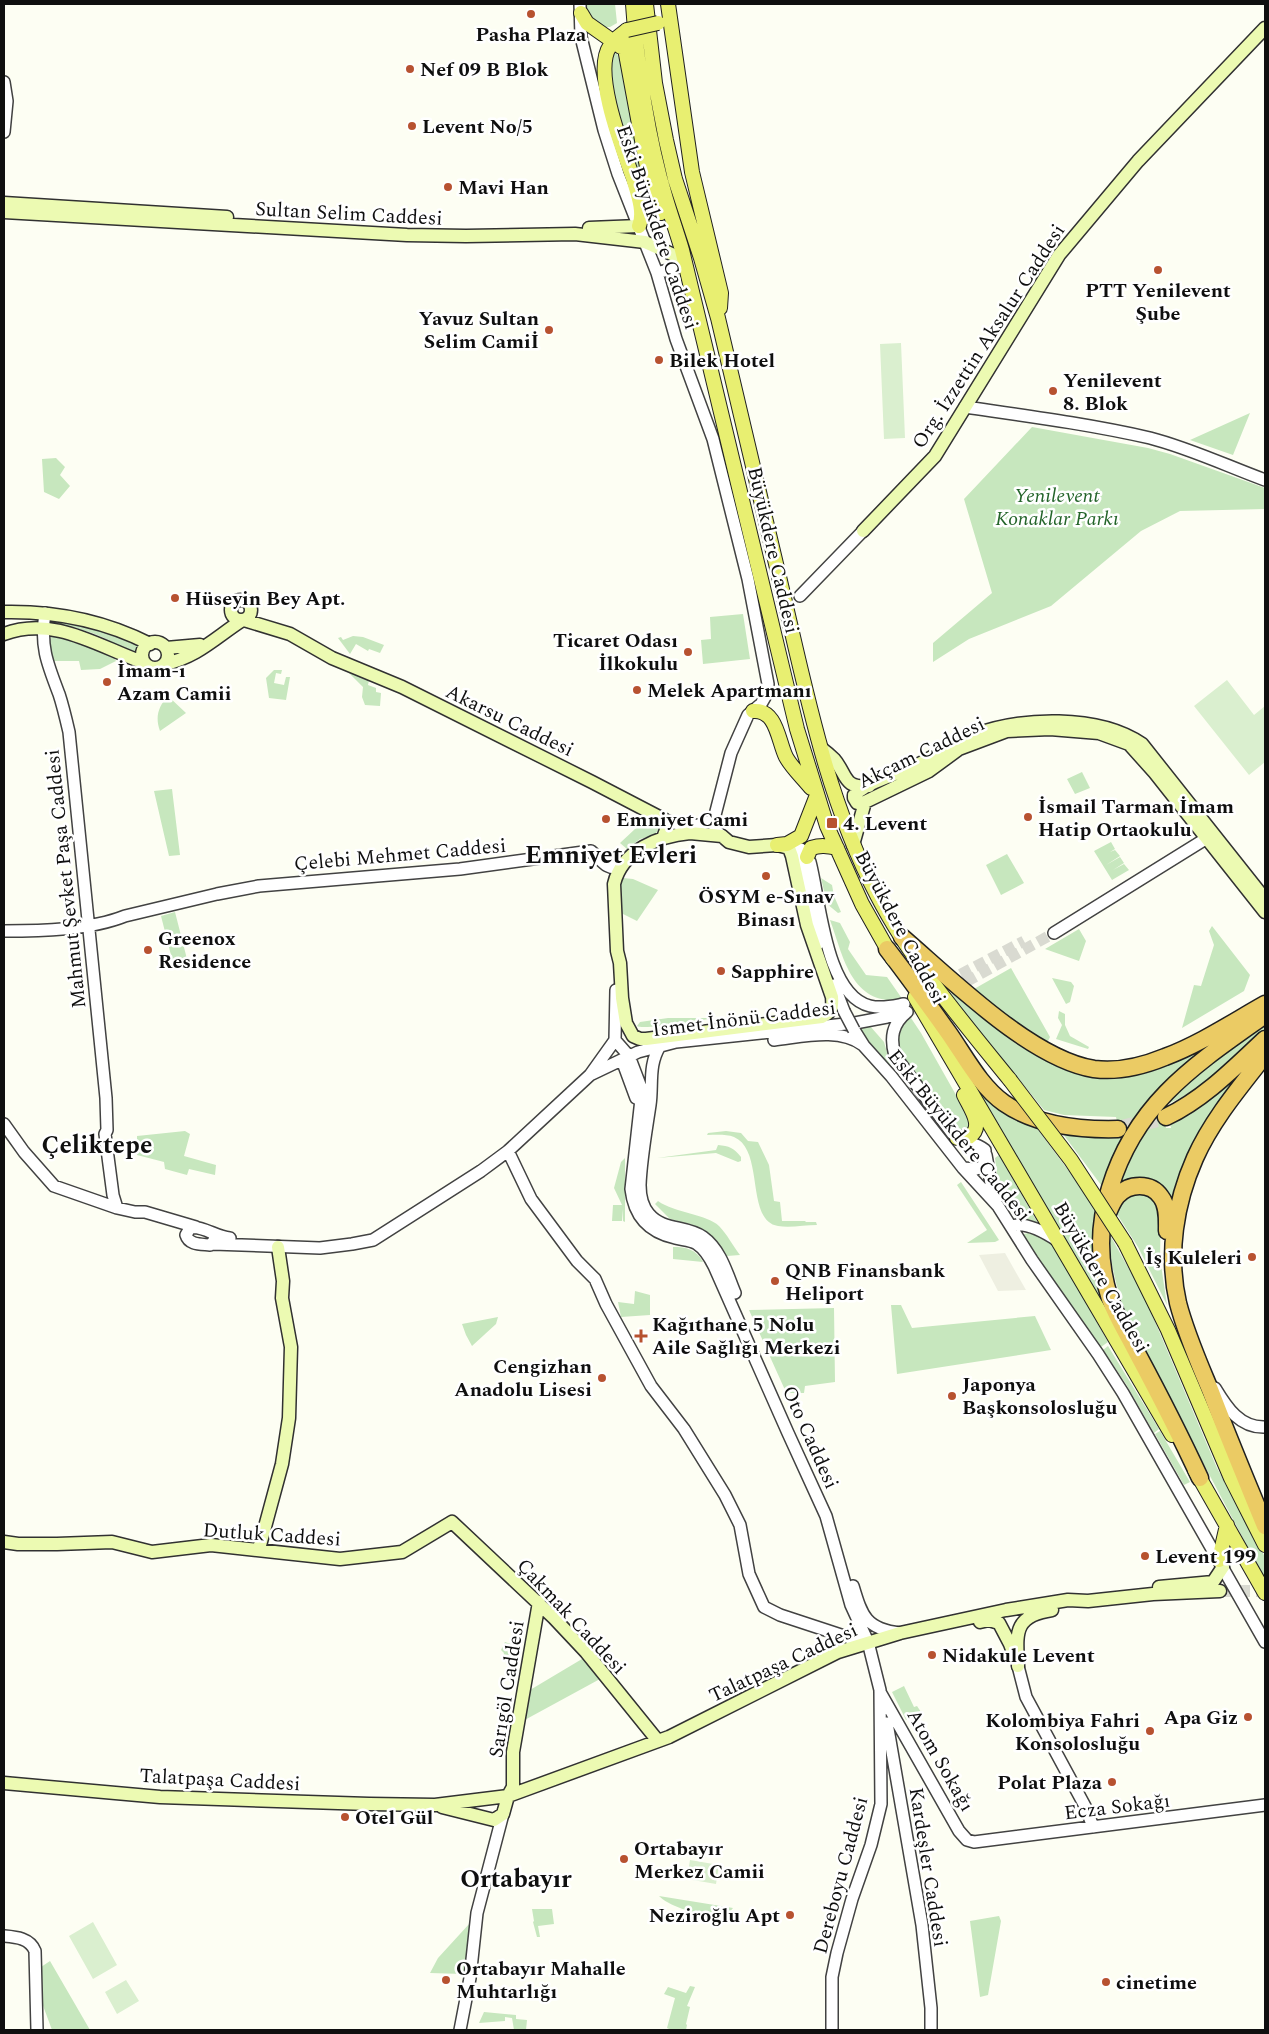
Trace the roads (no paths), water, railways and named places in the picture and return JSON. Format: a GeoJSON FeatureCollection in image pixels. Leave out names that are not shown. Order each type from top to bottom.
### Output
{"type":"FeatureCollection","features":[{"type":"Feature","properties":{"kind":"highway"},"geometry":{"type":"LineString","coordinates":[[902,937],[971,997],[1023,1036],[1057,1058],[1096,1069],[1127,1068],[1164,1058],[1265,1004]]}},
{"type":"Feature","properties":{"kind":"highway"},"geometry":{"type":"LineString","coordinates":[[887,949],[922,994],[984,1084],[999,1099],[1028,1116],[1048,1122],[1087,1129],[1118,1129]]}},
{"type":"Feature","properties":{"kind":"highway"},"geometry":{"type":"LineString","coordinates":[[1200,1478],[1111,1300],[1102,1264],[1101,1231],[1104,1205],[1118,1162],[1145,1115],[1165,1093],[1194,1067],[1265,1015]]}},
{"type":"Feature","properties":{"kind":"highway"},"geometry":{"type":"LineString","coordinates":[[1166,1117],[1205,1093],[1265,1039]]}},
{"type":"Feature","properties":{"kind":"highway"},"geometry":{"type":"LineString","coordinates":[[1178,1301],[1174,1270],[1174,1242],[1177,1212],[1187,1179],[1195,1158],[1216,1121],[1265,1055]]}},
{"type":"Feature","properties":{"kind":"highway"},"geometry":{"type":"LineString","coordinates":[[1101,1231],[1113,1203],[1117,1196],[1125,1189],[1142,1186],[1157,1192],[1162,1197],[1167,1212],[1170,1279],[1183,1320],[1265,1526]]}},
{"type":"Feature","properties":{"kind":"main road","name":"Büyükdere Caddesi"},"geometry":{"type":"LineString","coordinates":[[633,4],[648,120],[665,198],[686,264],[786,687],[827,826],[862,904],[887,949],[1150,1398],[1200,1478],[1265,1593]]}},
{"type":"Feature","properties":{"kind":"main road","name":"Büyükdere Caddesi"},"geometry":{"type":"LineString","coordinates":[[646,4],[655,83],[677,188],[701,258],[718,318],[807,698],[821,748],[853,845],[877,896],[902,937],[949,1003],[1071,1160],[1125,1243],[1168,1330],[1231,1478],[1265,1545]]}},
{"type":"Feature","properties":{"kind":"main road"},"geometry":{"type":"LineString","coordinates":[[667,4],[692,172],[721,293],[721,307],[718,318]]}},
{"type":"Feature","properties":{"kind":"main road"},"geometry":{"type":"LineString","coordinates":[[602,34],[630,34],[656,28],[662,20],[667,4]]}},
{"type":"Feature","properties":{"kind":"main road"},"geometry":{"type":"LineString","coordinates":[[581,8],[587,23],[614,41],[626,54]]}},
{"type":"Feature","properties":{"kind":"main road"},"geometry":{"type":"LineString","coordinates":[[656,28],[667,39],[678,75]]}},
{"type":"Feature","properties":{"kind":"main road","name":"Org. İzzettin Aksalur Caddesi"},"geometry":{"type":"LineString","coordinates":[[863,531],[935,456],[1059,255],[1138,161],[1265,28]]}},
{"type":"Feature","properties":{"kind":"main road"},"geometry":{"type":"LineString","coordinates":[[630,34],[626,54],[646,167],[666,226],[682,250]]}},
{"type":"Feature","properties":{"kind":"main road"},"geometry":{"type":"LineString","coordinates":[[630,34],[614,41],[610,46],[606,56],[604,78],[610,106],[638,196],[642,220],[639,226]]}},
{"type":"Feature","properties":{"kind":"main road","name":"Sultan Selim Caddesi"},"geometry":{"type":"LineString","coordinates":[[4,203],[134,216]]}},
{"type":"Feature","properties":{"kind":"main road","name":"Sultan Selim Caddesi"},"geometry":{"type":"LineString","coordinates":[[4,212],[134,216],[466,234],[639,226]]}},
{"type":"Feature","properties":{"kind":"main road","name":"Sultan Selim Caddesi"},"geometry":{"type":"LineString","coordinates":[[514,232],[576,234],[645,242],[676,256],[686,264]]}},
{"type":"Feature","properties":{"kind":"main road"},"geometry":{"type":"LineString","coordinates":[[166,648],[199,646],[227,623],[250,615],[251,608],[247,602],[239,600],[232,605],[239,618]]}},
{"type":"Feature","properties":{"kind":"main road","name":"Akarsu Caddesi"},"geometry":{"type":"LineString","coordinates":[[251,608],[264,618],[287,630],[290,634]]}},
{"type":"Feature","properties":{"kind":"main road"},"geometry":{"type":"LineString","coordinates":[[4,612],[45,613],[117,630],[150,644],[161,644],[166,648],[168,657],[165,664]]}},
{"type":"Feature","properties":{"kind":"main road"},"geometry":{"type":"LineString","coordinates":[[4,634],[24,628],[43,628],[61,631],[95,642],[154,668],[177,662],[205,647],[239,618]]}},
{"type":"Feature","properties":{"kind":"main road","name":"Akarsu Caddesi"},"geometry":{"type":"LineString","coordinates":[[239,618],[290,634],[332,658],[402,687],[665,820]]}},
{"type":"Feature","properties":{"kind":"main road"},"geometry":{"type":"LineString","coordinates":[[145,663],[143,652],[150,644]]}},
{"type":"Feature","properties":{"kind":"main road"},"geometry":{"type":"LineString","coordinates":[[750,713],[763,711],[768,714],[787,758],[817,795],[801,836],[787,844],[793,851]]}},
{"type":"Feature","properties":{"kind":"main road","name":"Akçam Caddesi"},"geometry":{"type":"LineString","coordinates":[[926,766],[870,786],[854,795],[854,798],[857,803],[866,802],[926,766],[959,749],[1007,731],[1050,729],[1099,733],[1129,744],[1265,899]]}},
{"type":"Feature","properties":{"kind":"main road"},"geometry":{"type":"LineString","coordinates":[[821,748],[835,760],[849,782],[857,786],[870,786]]}},
{"type":"Feature","properties":{"kind":"main road"},"geometry":{"type":"LineString","coordinates":[[853,845],[866,802]]}},
{"type":"Feature","properties":{"kind":"main road"},"geometry":{"type":"LineString","coordinates":[[663,838],[666,831],[665,820]]}},
{"type":"Feature","properties":{"kind":"main road"},"geometry":{"type":"LineString","coordinates":[[617,951],[614,884],[620,866],[639,849],[663,838],[690,833],[722,836],[729,842],[749,847],[793,851],[822,846],[837,848]]}},
{"type":"Feature","properties":{"kind":"main road","name":"Akçam Caddesi"},"geometry":{"type":"LineString","coordinates":[[1206,834],[1265,912]]}},
{"type":"Feature","properties":{"kind":"main road","name":"İsmet İnönü Caddesi"},"geometry":{"type":"LineString","coordinates":[[617,951],[626,1023],[633,1036],[640,1039],[822,1017],[828,1014],[832,1009],[832,998],[806,925],[792,856],[793,851]]}},
{"type":"Feature","properties":{"kind":"main road"},"geometry":{"type":"LineString","coordinates":[[954,1061],[959,1086],[976,1122],[976,1128],[972,1135],[964,1139],[957,1138]]}},
{"type":"Feature","properties":{"kind":"main road"},"geometry":{"type":"LineString","coordinates":[[260,1549],[282,1464],[288,1418],[291,1347],[282,1298],[283,1281],[278,1247]]}},
{"type":"Feature","properties":{"kind":"main road","name":"Dutluk Caddesi"},"geometry":{"type":"LineString","coordinates":[[4,1542],[58,1544],[112,1542],[152,1552],[212,1545],[260,1549],[340,1560],[402,1552],[452,1522]]}},
{"type":"Feature","properties":{"kind":"main road","name":"Çakmak Caddesi"},"geometry":{"type":"LineString","coordinates":[[452,1522],[539,1602],[586,1652],[658,1741]]}},
{"type":"Feature","properties":{"kind":"main road"},"geometry":{"type":"LineString","coordinates":[[1068,1600],[1086,1596],[1212,1582],[1221,1563],[1227,1525]]}},
{"type":"Feature","properties":{"kind":"main road","name":"Dutluk Caddesi"},"geometry":{"type":"LineString","coordinates":[[4,1537],[20,1540],[23,1543]]}},
{"type":"Feature","properties":{"kind":"main road","name":"Talatpaşa Caddesi"},"geometry":{"type":"LineString","coordinates":[[4,1783],[160,1797],[435,1805],[508,1796],[658,1741],[838,1652],[863,1643],[1006,1610],[1068,1600],[1088,1601],[1154,1594],[1220,1591]]}},
{"type":"Feature","properties":{"kind":"main road"},"geometry":{"type":"LineString","coordinates":[[1018,1666],[1018,1630],[1025,1621],[1038,1613],[1176,1594]]}},
{"type":"Feature","properties":{"kind":"main road","name":"Sarıgöl Caddesi"},"geometry":{"type":"LineString","coordinates":[[504,1810],[512,1787],[513,1752],[539,1602]]}},
{"type":"Feature","properties":{"kind":"main road"},"geometry":{"type":"LineString","coordinates":[[960,1621],[978,1622],[989,1620],[999,1623],[1010,1644],[1018,1666]]}},
{"type":"Feature","properties":{"kind":"main road"},"geometry":{"type":"LineString","coordinates":[[492,1797],[502,1801],[504,1810],[498,1819],[486,1818],[482,1811],[483,1804],[492,1797]]}},
{"type":"Feature","properties":{"kind":"main road","name":"Talatpaşa Caddesi"},"geometry":{"type":"LineString","coordinates":[[435,1805],[486,1818]]}},
{"type":"Feature","properties":{"kind":"street","name":"Eski Büyükdere Caddesi"},"geometry":{"type":"LineString","coordinates":[[581,8],[581,38],[604,130],[618,174],[657,273],[676,338],[714,439],[748,579],[768,684],[765,697],[750,713],[731,753],[714,819]]}},
{"type":"Feature","properties":{"kind":"street"},"geometry":{"type":"LineString","coordinates":[[4,82],[7,101],[4,132]]}},
{"type":"Feature","properties":{"kind":"street"},"geometry":{"type":"LineString","coordinates":[[657,273],[686,264]]}},
{"type":"Feature","properties":{"kind":"street"},"geometry":{"type":"LineString","coordinates":[[965,407],[1070,423],[1150,438],[1171,444],[1265,480]]}},
{"type":"Feature","properties":{"kind":"street","name":"Org. İzzettin Aksalur Caddesi"},"geometry":{"type":"LineString","coordinates":[[800,596],[863,531]]}},
{"type":"Feature","properties":{"kind":"street","name":"Mahmut Şevket Paşa Caddesi"},"geometry":{"type":"LineString","coordinates":[[45,613],[43,628],[45,658],[59,693],[69,732],[106,1098],[107,1130],[105,1134],[113,1195],[117,1208]]}},
{"type":"Feature","properties":{"kind":"street"},"geometry":{"type":"LineString","coordinates":[[714,819],[715,830],[722,836]]}},
{"type":"Feature","properties":{"kind":"street","name":"Akarsu Caddesi"},"geometry":{"type":"LineString","coordinates":[[665,820],[679,825],[702,826],[714,819]]}},
{"type":"Feature","properties":{"kind":"street"},"geometry":{"type":"LineString","coordinates":[[1052,930],[1206,834]]}},
{"type":"Feature","properties":{"kind":"street","name":"Eski Büyükdere Caddesi"},"geometry":{"type":"LineString","coordinates":[[801,836],[793,851],[818,943],[844,1011],[864,1046],[891,1076],[963,1168],[998,1206],[1032,1260],[1116,1381],[1265,1642]]}},
{"type":"Feature","properties":{"kind":"street","name":"Çelebi Mehmet Caddesi"},"geometry":{"type":"LineString","coordinates":[[89,925],[114,921],[125,916],[178,903],[259,886],[460,869],[591,851],[607,866],[616,868],[620,866]]}},
{"type":"Feature","properties":{"kind":"street"},"geometry":{"type":"LineString","coordinates":[[793,851],[812,869],[822,922],[834,965],[846,988],[858,1001],[869,1006],[906,1008]]}},
{"type":"Feature","properties":{"kind":"street"},"geometry":{"type":"LineString","coordinates":[[4,931],[28,931],[89,925]]}},
{"type":"Feature","properties":{"kind":"street"},"geometry":{"type":"LineString","coordinates":[[616,1040],[615,966],[617,951]]}},
{"type":"Feature","properties":{"kind":"street"},"geometry":{"type":"LineString","coordinates":[[854,1027],[858,1001]]}},
{"type":"Feature","properties":{"kind":"street"},"geometry":{"type":"LineString","coordinates":[[906,1008],[894,1030],[891,1043],[895,1056],[944,1124],[957,1138],[979,1145],[985,1150],[992,1189],[998,1206]]}},
{"type":"Feature","properties":{"kind":"street","name":"İsmet İnönü Caddesi"},"geometry":{"type":"LineString","coordinates":[[590,1075],[629,1054],[676,1042],[854,1027],[887,1017],[906,1008]]}},
{"type":"Feature","properties":{"kind":"street"},"geometry":{"type":"LineString","coordinates":[[760,1362],[714,1248],[703,1237],[694,1232],[661,1224],[650,1216],[644,1206],[640,1186],[646,1054],[660,1046],[677,1048],[828,1035],[846,1037],[864,1046]]}},
{"type":"Feature","properties":{"kind":"street","name":"İsmet İnönü Caddesi"},"geometry":{"type":"LineString","coordinates":[[135,1212],[142,1217],[169,1224],[186,1235],[186,1238],[193,1243],[214,1240],[242,1246],[248,1244],[320,1248],[372,1240],[481,1171],[508,1151],[590,1075],[616,1040],[629,1054]]}},
{"type":"Feature","properties":{"kind":"street"},"geometry":{"type":"LineString","coordinates":[[629,1054],[636,1099],[644,1116]]}},
{"type":"Feature","properties":{"kind":"street","name":"İsmet İnönü Caddesi"},"geometry":{"type":"LineString","coordinates":[[4,1124],[24,1152],[54,1186],[117,1208],[145,1212],[196,1227],[210,1232],[214,1240]]}},
{"type":"Feature","properties":{"kind":"street"},"geometry":{"type":"LineString","coordinates":[[508,1151],[525,1183],[531,1199],[577,1261],[595,1279],[606,1304],[658,1396],[684,1429],[726,1495],[740,1525],[749,1574],[764,1607],[780,1615],[863,1643]]}},
{"type":"Feature","properties":{"kind":"street"},"geometry":{"type":"LineString","coordinates":[[963,1168],[976,1169],[982,1167],[986,1155]]}},
{"type":"Feature","properties":{"kind":"street"},"geometry":{"type":"LineString","coordinates":[[1011,1226],[1018,1225],[1036,1229],[1058,1242]]}},
{"type":"Feature","properties":{"kind":"street"},"geometry":{"type":"LineString","coordinates":[[186,1235],[190,1228],[196,1227]]}},
{"type":"Feature","properties":{"kind":"street"},"geometry":{"type":"LineString","coordinates":[[1183,1320],[1213,1384],[1235,1417],[1257,1428],[1265,1427]]}},
{"type":"Feature","properties":{"kind":"street","name":"Oto Caddesi"},"geometry":{"type":"LineString","coordinates":[[760,1362],[832,1513],[861,1610],[875,1627],[885,1631],[900,1633]]}},
{"type":"Feature","properties":{"kind":"street","name":"Oto Caddesi"},"geometry":{"type":"LineString","coordinates":[[760,1362],[826,1516],[863,1643]]}},
{"type":"Feature","properties":{"kind":"street","name":"Dereboyu Caddesi"},"geometry":{"type":"LineString","coordinates":[[832,2030],[832,1977],[837,1953],[882,1804],[880,1690],[863,1643]]}},
{"type":"Feature","properties":{"kind":"street"},"geometry":{"type":"LineString","coordinates":[[1018,1666],[1026,1697],[1086,1808],[1093,1827]]}},
{"type":"Feature","properties":{"kind":"street","name":"Atom Sokağı"},"geometry":{"type":"LineString","coordinates":[[880,1690],[960,1831],[967,1840],[974,1842]]}},
{"type":"Feature","properties":{"kind":"street","name":"Kardeşler Caddesi"},"geometry":{"type":"LineString","coordinates":[[892,1713],[887,1721],[887,1732],[922,1925],[931,2008],[930,2030]]}},
{"type":"Feature","properties":{"kind":"street","name":"Ecza Sokağı"},"geometry":{"type":"LineString","coordinates":[[974,1842],[1265,1805]]}},
{"type":"Feature","properties":{"kind":"street"},"geometry":{"type":"LineString","coordinates":[[460,2030],[470,1978],[477,1913],[504,1810]]}},
{"type":"Feature","properties":{"kind":"street"},"geometry":{"type":"LineString","coordinates":[[4,1936],[16,1937],[26,1941],[33,1946],[35,1951],[37,2030]]}},
{"type":"Feature","properties":{"kind":"tunnel"},"geometry":{"type":"LineString","coordinates":[[907,1012],[937,998],[1054,933]]}},
{"type":"Feature","properties":{"kind":"tunnel"},"geometry":{"type":"LineString","coordinates":[[946,982],[1024,941]]}},
{"type":"Feature","properties":{"kind":"tunnel"},"geometry":{"type":"LineString","coordinates":[[1118,1129],[1166,1117]]}},
{"type":"Feature","properties":{"kind":"tunnel"},"geometry":{"type":"LineString","coordinates":[[1220,1591],[1265,1591]]}},
{"type":"Feature","properties":{"kind":"place","name":"Pasha Plaza"},"geometry":{"type":"Point","coordinates":[531,14]}},
{"type":"Feature","properties":{"kind":"place","name":"Nef 09 B Blok"},"geometry":{"type":"Point","coordinates":[410,69]}},
{"type":"Feature","properties":{"kind":"place","name":"Levent No/5"},"geometry":{"type":"Point","coordinates":[412,126]}},
{"type":"Feature","properties":{"kind":"place","name":"Mavi Han"},"geometry":{"type":"Point","coordinates":[448,187]}},
{"type":"Feature","properties":{"kind":"place","name":"PTT Yenilevent Şube"},"geometry":{"type":"Point","coordinates":[1158,270]}},
{"type":"Feature","properties":{"kind":"place","name":"Yavuz Sultan Selim Camiİ"},"geometry":{"type":"Point","coordinates":[549,330]}},
{"type":"Feature","properties":{"kind":"place","name":"Bilek Hotel"},"geometry":{"type":"Point","coordinates":[659,360]}},
{"type":"Feature","properties":{"kind":"place","name":"Yenilevent 8. Blok"},"geometry":{"type":"Point","coordinates":[1053,391]}},
{"type":"Feature","properties":{"kind":"place","name":"Hüseyin Bey Apt."},"geometry":{"type":"Point","coordinates":[175,598]}},
{"type":"Feature","properties":{"kind":"place","name":"Ticaret Odası İlkokulu"},"geometry":{"type":"Point","coordinates":[688,652]}},
{"type":"Feature","properties":{"kind":"place","name":"İmam-ı Azam Camii"},"geometry":{"type":"Point","coordinates":[107,682]}},
{"type":"Feature","properties":{"kind":"place","name":"Melek Apartmanı"},"geometry":{"type":"Point","coordinates":[637,690]}},
{"type":"Feature","properties":{"kind":"place","name":"İsmail Tarman İmam Hatip Ortaokulu"},"geometry":{"type":"Point","coordinates":[1028,817]}},
{"type":"Feature","properties":{"kind":"place","name":"Emniyet Cami"},"geometry":{"type":"Point","coordinates":[606,819]}},
{"type":"Feature","properties":{"kind":"place","name":"4. Levent"},"geometry":{"type":"Point","coordinates":[832,823]}},
{"type":"Feature","properties":{"kind":"place","name":"ÖSYM e-Sınav Binası"},"geometry":{"type":"Point","coordinates":[766,876]}},
{"type":"Feature","properties":{"kind":"place","name":"Greenox Residence"},"geometry":{"type":"Point","coordinates":[148,950]}},
{"type":"Feature","properties":{"kind":"place","name":"Sapphire"},"geometry":{"type":"Point","coordinates":[721,971]}},
{"type":"Feature","properties":{"kind":"place","name":"İş Kuleleri"},"geometry":{"type":"Point","coordinates":[1252,1257]}},
{"type":"Feature","properties":{"kind":"place","name":"QNB Finansbank Heliport"},"geometry":{"type":"Point","coordinates":[775,1281]}},
{"type":"Feature","properties":{"kind":"place","name":"Kağıthane 5 Nolu Aile Sağlığı Merkezi"},"geometry":{"type":"Point","coordinates":[641,1336]}},
{"type":"Feature","properties":{"kind":"place","name":"Cengizhan Anadolu Lisesi"},"geometry":{"type":"Point","coordinates":[602,1378]}},
{"type":"Feature","properties":{"kind":"place","name":"Japonya Başkonsolosluğu"},"geometry":{"type":"Point","coordinates":[952,1396]}},
{"type":"Feature","properties":{"kind":"place","name":"Levent 199"},"geometry":{"type":"Point","coordinates":[1145,1556]}},
{"type":"Feature","properties":{"kind":"place","name":"Nidakule Levent"},"geometry":{"type":"Point","coordinates":[932,1655]}},
{"type":"Feature","properties":{"kind":"place","name":"Apa Giz"},"geometry":{"type":"Point","coordinates":[1248,1717]}},
{"type":"Feature","properties":{"kind":"place","name":"Kolombiya Fahri Konsolosluğu"},"geometry":{"type":"Point","coordinates":[1150,1731]}},
{"type":"Feature","properties":{"kind":"place","name":"Polat Plaza"},"geometry":{"type":"Point","coordinates":[1112,1782]}},
{"type":"Feature","properties":{"kind":"place","name":"Otel Gül"},"geometry":{"type":"Point","coordinates":[345,1817]}},
{"type":"Feature","properties":{"kind":"place","name":"Ortabayır Merkez Camii"},"geometry":{"type":"Point","coordinates":[624,1859]}},
{"type":"Feature","properties":{"kind":"place","name":"Neziroğlu Apt"},"geometry":{"type":"Point","coordinates":[790,1915]}},
{"type":"Feature","properties":{"kind":"place","name":"Ortabayır Mahalle Muhtarlığı"},"geometry":{"type":"Point","coordinates":[446,1980]}},
{"type":"Feature","properties":{"kind":"place","name":"cinetime"},"geometry":{"type":"Point","coordinates":[1106,1982]}},
{"type":"Feature","properties":{"kind":"district","name":"Emniyet Evleri"},"geometry":{"type":"Point","coordinates":[611,854]}},
{"type":"Feature","properties":{"kind":"district","name":"Çeliktepe"},"geometry":{"type":"Point","coordinates":[97,1144]}},
{"type":"Feature","properties":{"kind":"district","name":"Ortabayır"},"geometry":{"type":"Point","coordinates":[516,1878]}},
{"type":"Feature","properties":{"kind":"park label","name":"Yenilevent Konaklar Parkı"},"geometry":{"type":"Point","coordinates":[1057,506]}}]}
